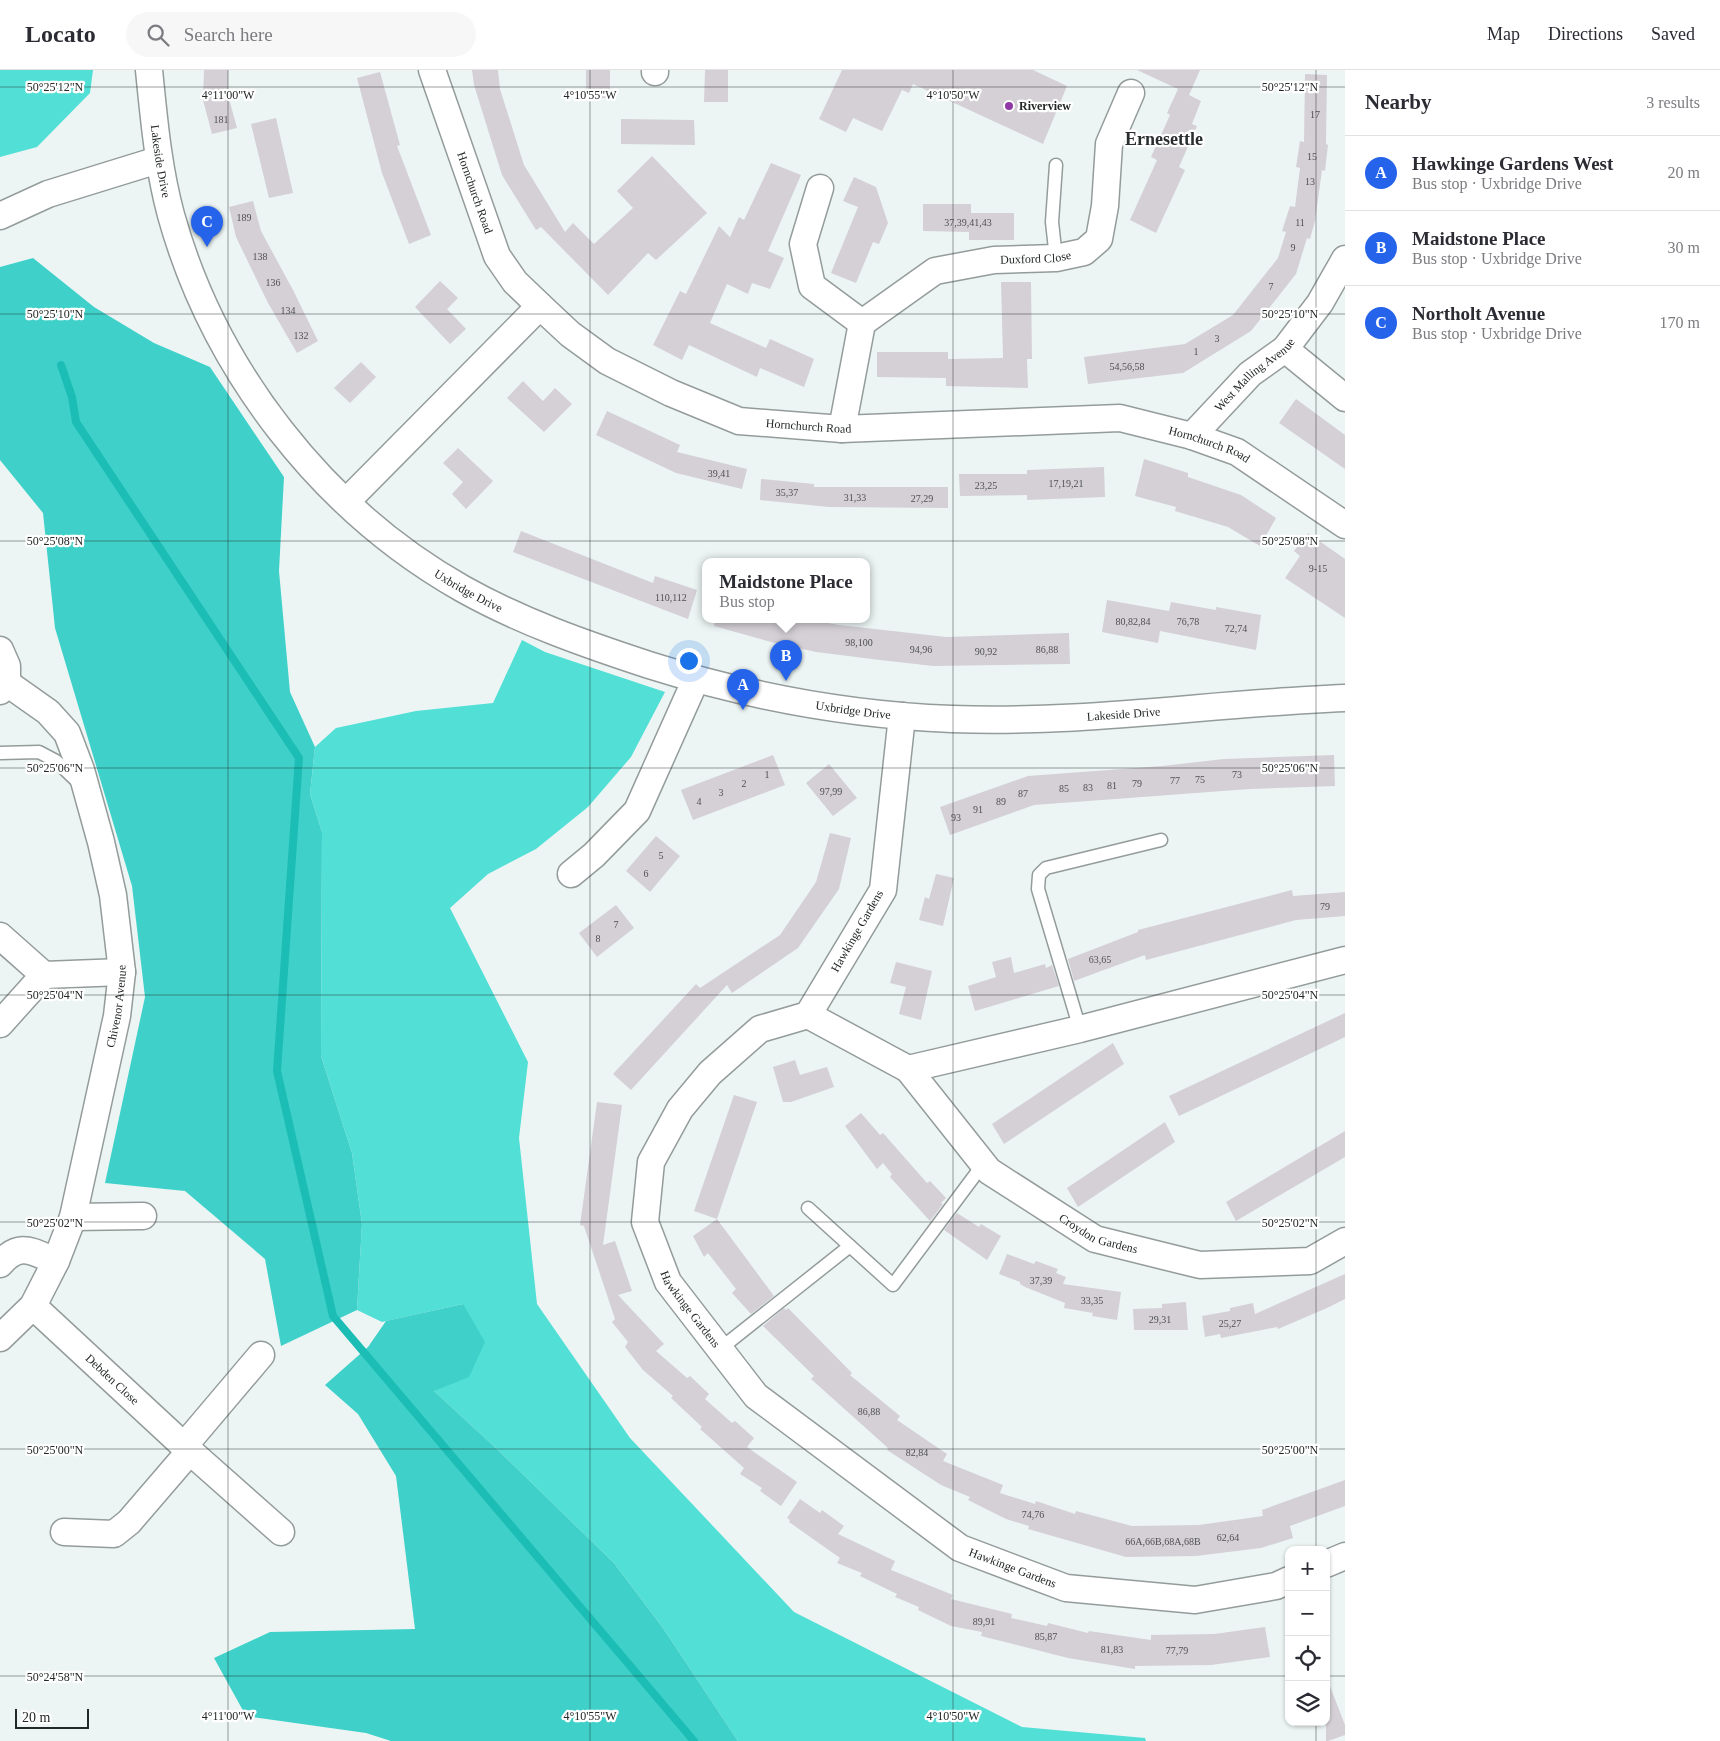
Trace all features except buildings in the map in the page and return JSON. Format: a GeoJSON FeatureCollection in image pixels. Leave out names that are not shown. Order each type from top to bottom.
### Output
{"type":"FeatureCollection","features":[{"type":"Feature","properties":{"kind":"street","name":"Lakeside Drive"},"geometry":{"type":"LineString","coordinates":[[149,70],[158,160],[172,218],[183,250]]}},
{"type":"Feature","properties":{"kind":"street","name":"Hornchurch Road"},"geometry":{"type":"LineString","coordinates":[[432,70],[497,256],[516,282],[570,334],[607,361],[671,393],[739,421],[842,429],[1120,418],[1192,436],[1237,452],[1345,526]]}},
{"type":"Feature","properties":{"kind":"street","name":"Duxford Close"},"geometry":{"type":"LineString","coordinates":[[862,323],[935,271],[994,260],[1056,258],[1084,252],[1099,239],[1105,206],[1108,144],[1131,93]]}},
{"type":"Feature","properties":{"kind":"street"},"geometry":{"type":"LineString","coordinates":[[0,216],[48,194],[158,160]]}},
{"type":"Feature","properties":{"kind":"street"},"geometry":{"type":"LineString","coordinates":[[820,188],[803,244],[812,286],[862,323],[842,429]]}},
{"type":"Feature","properties":{"kind":"street","name":"Uxbridge Drive"},"geometry":{"type":"LineString","coordinates":[[183,250],[208,310],[248,384],[294,447],[346,502],[416,558],[455,584],[492,605],[585,644],[696,679],[798,703],[902,716]]}},
{"type":"Feature","properties":{"kind":"street","name":"West Malling Avenue"},"geometry":{"type":"LineString","coordinates":[[1192,436],[1250,374],[1284,349],[1320,303],[1345,259]]}},
{"type":"Feature","properties":{"kind":"street"},"geometry":{"type":"LineString","coordinates":[[346,502],[540,306]]}},
{"type":"Feature","properties":{"kind":"street"},"geometry":{"type":"LineString","coordinates":[[1284,349],[1345,398]]}},
{"type":"Feature","properties":{"kind":"street"},"geometry":{"type":"LineString","coordinates":[[0,650],[8,666],[4,687]]}},
{"type":"Feature","properties":{"kind":"street"},"geometry":{"type":"LineString","coordinates":[[570,874],[594,855],[637,811],[696,679]]}},
{"type":"Feature","properties":{"kind":"street","name":"Chivenor Avenue"},"geometry":{"type":"LineString","coordinates":[[0,1338],[33,1306],[56,1262],[73,1216],[117,1016],[122,972],[113,895],[86,789],[67,733],[48,712],[4,687]]}},
{"type":"Feature","properties":{"kind":"street","name":"Lakeside Drive"},"geometry":{"type":"LineString","coordinates":[[902,716],[973,720],[1043,719],[1345,698]]}},
{"type":"Feature","properties":{"kind":"street","name":"Hawkinge Gardens"},"geometry":{"type":"LineString","coordinates":[[902,716],[883,890],[808,1015],[760,1029],[710,1074],[680,1110],[651,1162],[645,1222],[668,1282],[756,1396],[960,1548],[1066,1588],[1195,1600],[1276,1586],[1285,1582]]}},
{"type":"Feature","properties":{"kind":"street"},"geometry":{"type":"LineString","coordinates":[[0,936],[44,974],[122,972]]}},
{"type":"Feature","properties":{"kind":"street"},"geometry":{"type":"LineString","coordinates":[[908,1069],[1080,1028],[1345,960]]}},
{"type":"Feature","properties":{"kind":"street"},"geometry":{"type":"LineString","coordinates":[[0,1024],[44,974]]}},
{"type":"Feature","properties":{"kind":"street","name":"Croydon Gardens"},"geometry":{"type":"LineString","coordinates":[[808,1015],[908,1069],[989,1171],[1095,1239],[1200,1265],[1310,1261],[1345,1241]]}},
{"type":"Feature","properties":{"kind":"street"},"geometry":{"type":"LineString","coordinates":[[73,1216],[143,1216]]}},
{"type":"Feature","properties":{"kind":"street"},"geometry":{"type":"LineString","coordinates":[[0,1264],[10,1252],[24,1248],[56,1262]]}},
{"type":"Feature","properties":{"kind":"street","name":"Debden Close"},"geometry":{"type":"LineString","coordinates":[[33,1306],[187,1449],[282,1532]]}},
{"type":"Feature","properties":{"kind":"street"},"geometry":{"type":"LineString","coordinates":[[64,1532],[114,1534],[129,1522],[260,1355]]}},
{"type":"Feature","properties":{"kind":"lane"},"geometry":{"type":"LineString","coordinates":[[1056,165],[1052,222],[1056,258]]}},
{"type":"Feature","properties":{"kind":"lane"},"geometry":{"type":"LineString","coordinates":[[0,754],[39,752],[56,761],[86,789]]}},
{"type":"Feature","properties":{"kind":"lane"},"geometry":{"type":"LineString","coordinates":[[1080,1028],[1038,889],[1039,875],[1046,868],[1161,840]]}},
{"type":"Feature","properties":{"kind":"lane"},"geometry":{"type":"LineString","coordinates":[[808,1208],[893,1285],[984,1163]]}},
{"type":"Feature","properties":{"kind":"lane"},"geometry":{"type":"LineString","coordinates":[[720,1349],[850,1246]]}},
{"type":"Feature","properties":{"kind":"shaded area"},"geometry":{"type":"Polygon","coordinates":[[[0,70],[93,70],[90,93],[37,147],[0,157],[0,70]]]}},
{"type":"Feature","properties":{"kind":"shaded area"},"geometry":{"type":"Polygon","coordinates":[[[33,258],[94,307],[154,343],[210,367],[284,477],[279,571],[290,692],[315,747],[310,794],[322,832],[321,1056],[352,1153],[362,1224],[357,1310],[281,1346],[265,1259],[185,1191],[105,1183],[145,997],[132,886],[55,628],[43,513],[0,460],[0,267],[33,258]]]}},
{"type":"Feature","properties":{"kind":"shaded area"},"geometry":{"type":"Polygon","coordinates":[[[522,640],[545,652],[665,692],[631,757],[588,807],[536,849],[488,874],[450,908],[528,1062],[519,1138],[537,1304],[630,1438],[794,1612],[1022,1727],[1145,1738],[1146,1741],[738,1741],[663,1628],[614,1563],[497,1449],[434,1391],[463,1304],[382,1322],[357,1310],[362,1224],[352,1153],[321,1056],[322,832],[310,794],[315,747],[336,728],[416,711],[493,703],[522,640]]]}},
{"type":"Feature","properties":{"kind":"shaded area"},"geometry":{"type":"Polygon","coordinates":[[[463,1304],[485,1342],[469,1377],[434,1391],[497,1449],[614,1563],[663,1628],[738,1741],[391,1741],[366,1733],[246,1716],[214,1658],[270,1632],[415,1629],[396,1476],[358,1414],[325,1385],[368,1347],[386,1321],[463,1304]]]}},
{"type":"Feature","properties":{"kind":"waterway"},"geometry":{"type":"LineString","coordinates":[[61,365],[72,397],[76,422],[299,758],[277,1071],[333,1316],[694,1741]]}},
{"type":"Feature","properties":{"kind":"place","name":"Riverview"},"geometry":{"type":"Point","coordinates":[1009,106]}},
{"type":"Feature","properties":{"kind":"place","name":"Northolt Avenue"},"geometry":{"type":"Point","coordinates":[207,247]}},
{"type":"Feature","properties":{"kind":"place","name":"Maidstone Place"},"geometry":{"type":"Point","coordinates":[786,681]}},
{"type":"Feature","properties":{"kind":"place","name":"Hawkinge Gardens West"},"geometry":{"type":"Point","coordinates":[743,710]}},
{"type":"Feature","properties":{"kind":"district","name":"Ernesettle"},"geometry":{"type":"Point","coordinates":[1164,139]}}]}
